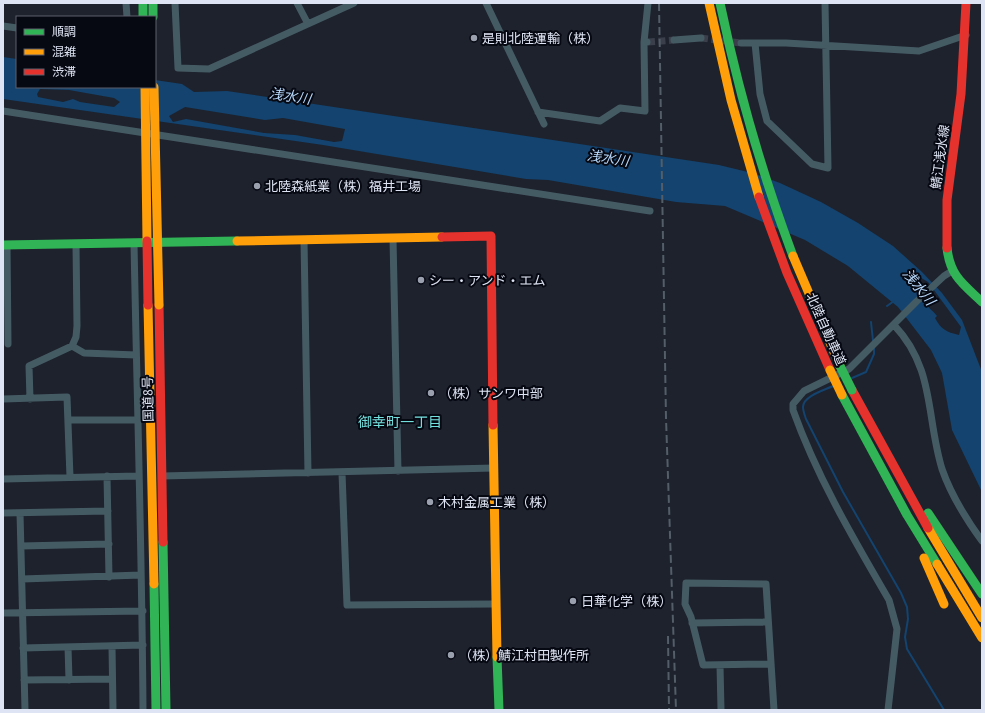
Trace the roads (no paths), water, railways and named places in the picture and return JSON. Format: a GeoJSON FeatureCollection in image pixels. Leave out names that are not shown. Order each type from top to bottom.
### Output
{"type":"FeatureCollection","features":[{"type":"Feature","properties":{"kind":"main road"},"geometry":{"type":"LineString","coordinates":[[143,3],[143,16]]}},
{"type":"Feature","properties":{"kind":"main road"},"geometry":{"type":"LineString","coordinates":[[153,3],[153,16]]}},
{"type":"Feature","properties":{"kind":"main road","name":"北陸自動車道"},"geometry":{"type":"LineString","coordinates":[[709,3],[719,52],[744,149],[781,260],[830,370],[859,429],[906,515],[982,638]]}},
{"type":"Feature","properties":{"kind":"main road","name":"北陸自動車道"},"geometry":{"type":"LineString","coordinates":[[720,3],[731,58],[756,152],[795,264],[840,366],[869,424],[942,553],[982,618]]}},
{"type":"Feature","properties":{"kind":"main road","name":"鯖江浅水線"},"geometry":{"type":"LineString","coordinates":[[966,3],[966,35],[958,124],[946,207],[945,241],[948,273],[963,284],[982,302]]}},
{"type":"Feature","properties":{"kind":"main road","name":"国道8号"},"geometry":{"type":"LineString","coordinates":[[145,88],[156,710]]}},
{"type":"Feature","properties":{"kind":"main road","name":"国道8号"},"geometry":{"type":"LineString","coordinates":[[154,88],[165,476],[166,710]]}},
{"type":"Feature","properties":{"kind":"main road"},"geometry":{"type":"LineString","coordinates":[[5,245],[491,236],[496,604],[499,710]]}},
{"type":"Feature","properties":{"kind":"main road"},"geometry":{"type":"LineString","coordinates":[[869,424],[982,594]]}},
{"type":"Feature","properties":{"kind":"main road"},"geometry":{"type":"LineString","coordinates":[[859,429],[925,560],[944,604]]}},
{"type":"Feature","properties":{"kind":"street"},"geometry":{"type":"LineString","coordinates":[[126,3],[127,16]]}},
{"type":"Feature","properties":{"kind":"street"},"geometry":{"type":"LineString","coordinates":[[175,3],[178,68],[209,69],[354,3]]}},
{"type":"Feature","properties":{"kind":"street"},"geometry":{"type":"LineString","coordinates":[[297,3],[308,24]]}},
{"type":"Feature","properties":{"kind":"street"},"geometry":{"type":"LineString","coordinates":[[486,3],[544,124]]}},
{"type":"Feature","properties":{"kind":"street"},"geometry":{"type":"LineString","coordinates":[[538,112],[600,121],[620,108],[645,111],[648,3]]}},
{"type":"Feature","properties":{"kind":"street"},"geometry":{"type":"LineString","coordinates":[[755,43],[760,94],[766,121],[812,164],[828,168],[825,3]]}},
{"type":"Feature","properties":{"kind":"street"},"geometry":{"type":"LineString","coordinates":[[3,26],[16,28]]}},
{"type":"Feature","properties":{"kind":"street"},"geometry":{"type":"LineString","coordinates":[[740,43],[825,45],[919,51],[966,35]]}},
{"type":"Feature","properties":{"kind":"street"},"geometry":{"type":"LineString","coordinates":[[674,40],[701,38]]}},
{"type":"Feature","properties":{"kind":"street"},"geometry":{"type":"LineString","coordinates":[[3,111],[650,211]]}},
{"type":"Feature","properties":{"kind":"street"},"geometry":{"type":"LineString","coordinates":[[393,239],[398,471]]}},
{"type":"Feature","properties":{"kind":"street"},"geometry":{"type":"LineString","coordinates":[[304,240],[308,473]]}},
{"type":"Feature","properties":{"kind":"street"},"geometry":{"type":"LineString","coordinates":[[164,242],[165,476],[342,473],[494,468]]}},
{"type":"Feature","properties":{"kind":"street"},"geometry":{"type":"LineString","coordinates":[[134,243],[138,476],[143,611],[143,710]]}},
{"type":"Feature","properties":{"kind":"street"},"geometry":{"type":"LineString","coordinates":[[30,399],[29,366],[72,346],[76,337],[76,244]]}},
{"type":"Feature","properties":{"kind":"street"},"geometry":{"type":"LineString","coordinates":[[5,245],[5,303],[8,344]]}},
{"type":"Feature","properties":{"kind":"street"},"geometry":{"type":"LineString","coordinates":[[888,710],[897,629],[895,616],[889,600],[823,482],[806,445],[792,404],[804,391],[849,369],[948,273]]}},
{"type":"Feature","properties":{"kind":"street"},"geometry":{"type":"LineString","coordinates":[[895,324],[909,342],[918,360],[927,390],[939,458],[948,483],[968,521],[982,541]]}},
{"type":"Feature","properties":{"kind":"street"},"geometry":{"type":"LineString","coordinates":[[72,346],[84,353],[136,355]]}},
{"type":"Feature","properties":{"kind":"street"},"geometry":{"type":"LineString","coordinates":[[3,399],[67,397],[70,477]]}},
{"type":"Feature","properties":{"kind":"street"},"geometry":{"type":"LineString","coordinates":[[68,420],[137,420]]}},
{"type":"Feature","properties":{"kind":"street"},"geometry":{"type":"LineString","coordinates":[[342,473],[347,606],[496,604]]}},
{"type":"Feature","properties":{"kind":"street"},"geometry":{"type":"LineString","coordinates":[[107,476],[109,577]]}},
{"type":"Feature","properties":{"kind":"street"},"geometry":{"type":"LineString","coordinates":[[3,479],[138,476]]}},
{"type":"Feature","properties":{"kind":"street"},"geometry":{"type":"LineString","coordinates":[[3,513],[108,511]]}},
{"type":"Feature","properties":{"kind":"street"},"geometry":{"type":"LineString","coordinates":[[20,513],[25,710]]}},
{"type":"Feature","properties":{"kind":"street"},"geometry":{"type":"LineString","coordinates":[[22,546],[108,544]]}},
{"type":"Feature","properties":{"kind":"street"},"geometry":{"type":"LineString","coordinates":[[22,579],[141,576]]}},
{"type":"Feature","properties":{"kind":"street"},"geometry":{"type":"LineString","coordinates":[[771,664],[703,665],[692,623],[684,604],[686,583],[703,582],[766,584],[774,710]]}},
{"type":"Feature","properties":{"kind":"street"},"geometry":{"type":"LineString","coordinates":[[3,613],[143,611]]}},
{"type":"Feature","properties":{"kind":"street"},"geometry":{"type":"LineString","coordinates":[[692,623],[768,622]]}},
{"type":"Feature","properties":{"kind":"street"},"geometry":{"type":"LineString","coordinates":[[112,646],[113,710]]}},
{"type":"Feature","properties":{"kind":"street"},"geometry":{"type":"LineString","coordinates":[[23,648],[143,646]]}},
{"type":"Feature","properties":{"kind":"street"},"geometry":{"type":"LineString","coordinates":[[68,647],[69,680]]}},
{"type":"Feature","properties":{"kind":"street"},"geometry":{"type":"LineString","coordinates":[[720,665],[721,710]]}},
{"type":"Feature","properties":{"kind":"street"},"geometry":{"type":"LineString","coordinates":[[24,680],[112,679]]}},
{"type":"Feature","properties":{"kind":"water","name":"浅水川"},"geometry":{"type":"Polygon","coordinates":[[[3,57],[16,59],[16,88],[156,88],[156,80],[182,84],[194,92],[227,91],[719,165],[752,173],[780,183],[821,202],[858,223],[893,246],[922,272],[942,293],[962,320],[982,372],[982,492],[952,430],[942,373],[931,350],[898,307],[848,266],[805,240],[725,206],[676,202],[548,180],[526,179],[323,145],[3,99],[3,57]],[[40,89],[37,94],[38,97],[63,102],[73,99],[80,102],[114,107],[120,102],[114,98],[69,90],[40,89]],[[185,107],[169,116],[173,122],[186,119],[264,133],[295,135],[334,142],[342,141],[345,129],[283,118],[265,120],[185,107]],[[913,273],[928,291],[924,300],[926,305],[937,316],[935,318],[937,322],[944,330],[959,335],[961,327],[928,282],[913,273]]]}},
{"type":"Feature","properties":{"kind":"waterway"},"geometry":{"type":"LineString","coordinates":[[887,306],[894,301]]}},
{"type":"Feature","properties":{"kind":"waterway"},"geometry":{"type":"LineString","coordinates":[[871,322],[873,341]]}},
{"type":"Feature","properties":{"kind":"waterway"},"geometry":{"type":"LineString","coordinates":[[852,378],[866,372],[874,354],[874,348]]}},
{"type":"Feature","properties":{"kind":"waterway"},"geometry":{"type":"LineString","coordinates":[[833,386],[815,394],[804,403],[803,407],[806,419],[843,492],[901,593],[907,607],[908,619],[905,637],[907,649],[944,710]]}},
{"type":"Feature","properties":{"kind":"tunnel"},"geometry":{"type":"LineString","coordinates":[[701,38],[741,43]]}},
{"type":"Feature","properties":{"kind":"tunnel"},"geometry":{"type":"LineString","coordinates":[[648,42],[674,40]]}},
{"type":"Feature","properties":{"kind":"railway"},"geometry":{"type":"LineString","coordinates":[[659,3],[666,418],[676,710]]}},
{"type":"Feature","properties":{"kind":"railway"},"geometry":{"type":"LineString","coordinates":[[668,636],[669,710]]}},
{"type":"Feature","properties":{"kind":"place","name":"是則北陸運輸（株）"},"geometry":{"type":"Point","coordinates":[474,38]}},
{"type":"Feature","properties":{"kind":"place","name":"北陸森紙業（株）福井工場"},"geometry":{"type":"Point","coordinates":[257,186]}},
{"type":"Feature","properties":{"kind":"place","name":"シー・アンド・エム"},"geometry":{"type":"Point","coordinates":[421,280]}},
{"type":"Feature","properties":{"kind":"place","name":"（株）サンワ中部"},"geometry":{"type":"Point","coordinates":[431,393]}},
{"type":"Feature","properties":{"kind":"place","name":"木村金属工業（株）"},"geometry":{"type":"Point","coordinates":[430,502]}},
{"type":"Feature","properties":{"kind":"place","name":"日華化学（株）"},"geometry":{"type":"Point","coordinates":[573,601]}},
{"type":"Feature","properties":{"kind":"place","name":"（株）鯖江村田製作所"},"geometry":{"type":"Point","coordinates":[451,655]}},
{"type":"Feature","properties":{"kind":"district","name":"御幸町一丁目"},"geometry":{"type":"Point","coordinates":[400,422]}}]}
